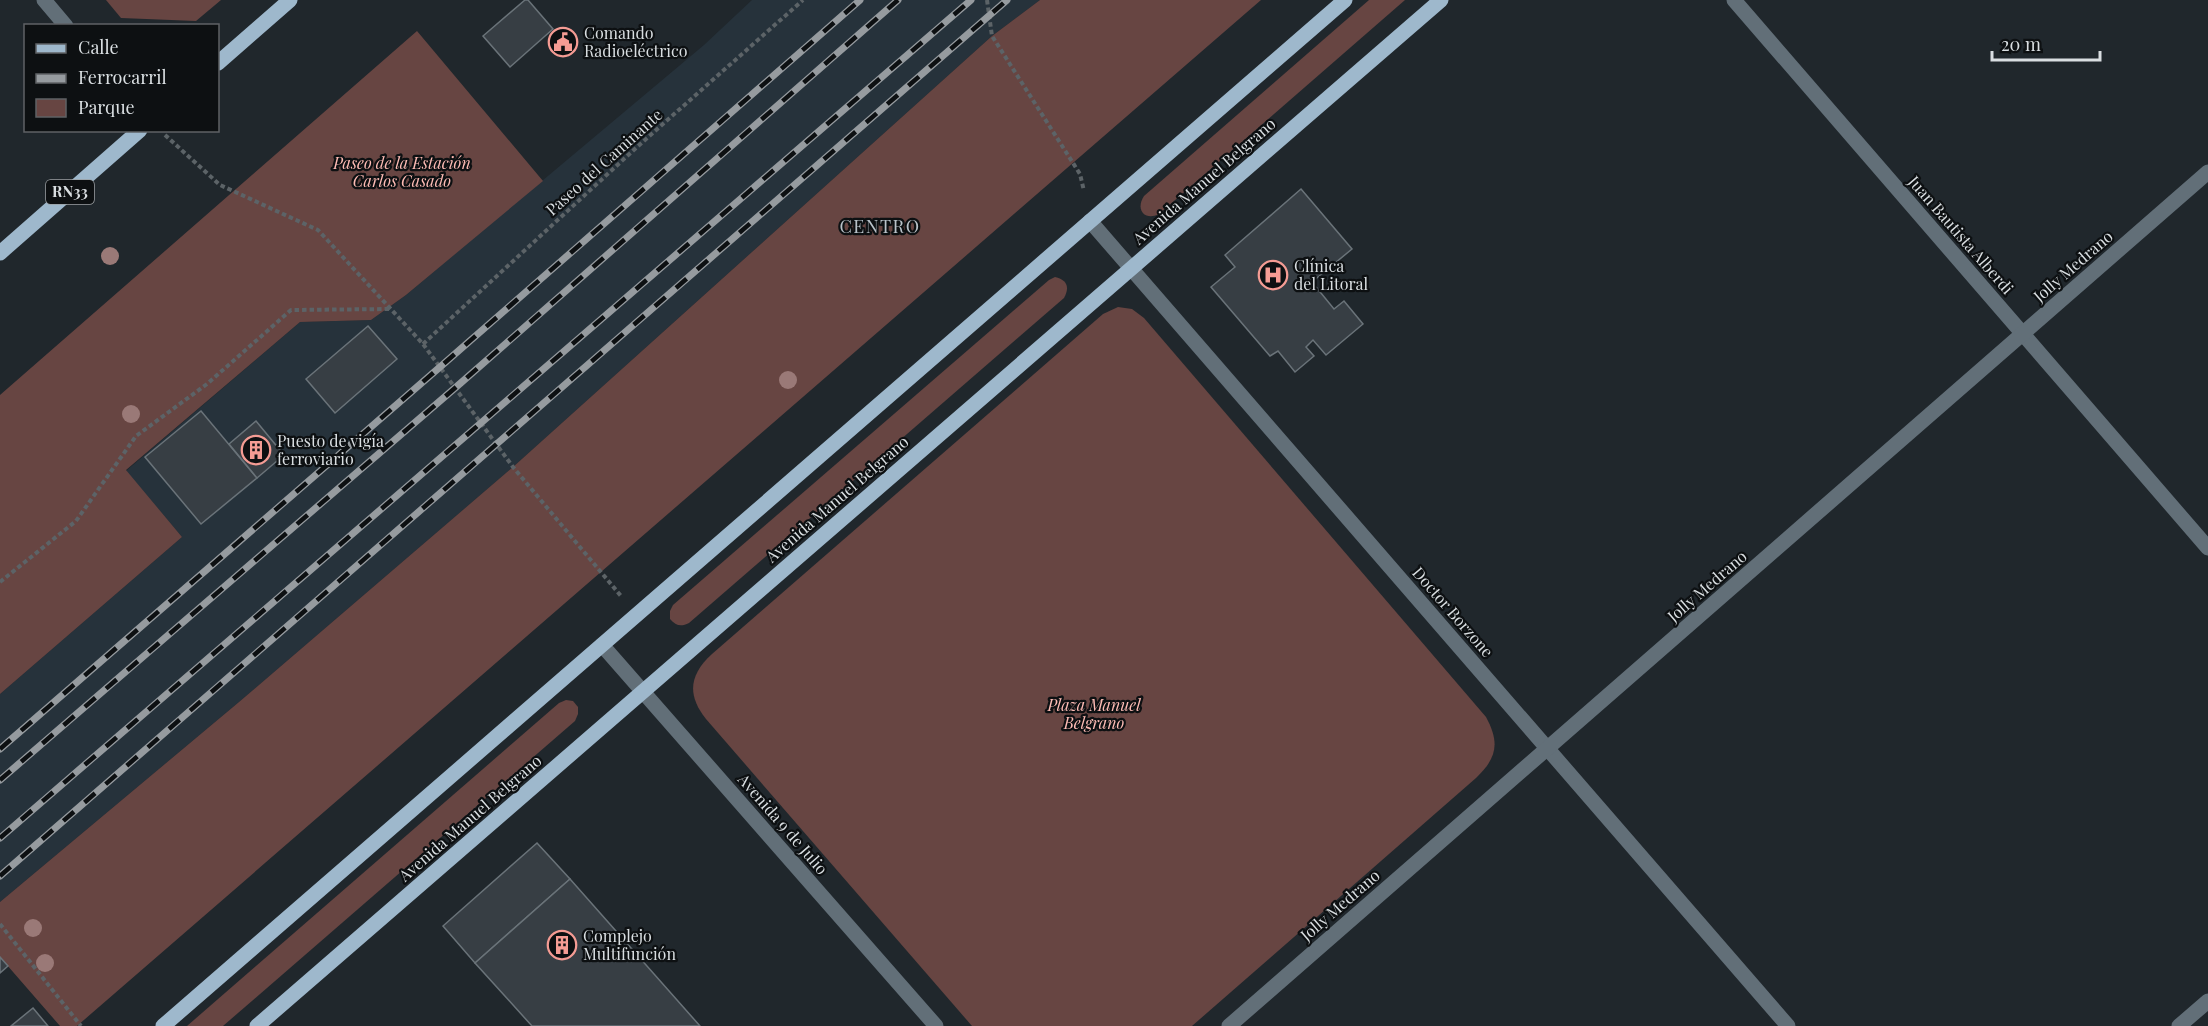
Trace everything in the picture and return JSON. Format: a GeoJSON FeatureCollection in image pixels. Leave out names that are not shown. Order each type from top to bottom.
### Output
{"type":"FeatureCollection","features":[{"type":"Feature","properties":{"kind":"main road"},"geometry":{"type":"LineString","coordinates":[[219,62],[290,0]]}},
{"type":"Feature","properties":{"kind":"main road"},"geometry":{"type":"LineString","coordinates":[[163,1026],[1345,0]]}},
{"type":"Feature","properties":{"kind":"main road","name":"Avenida Manuel Belgrano"},"geometry":{"type":"LineString","coordinates":[[257,1026],[1441,0]]}},
{"type":"Feature","properties":{"kind":"main road","name":"RN33"},"geometry":{"type":"LineString","coordinates":[[0,253],[138,132]]}},
{"type":"Feature","properties":{"kind":"street"},"geometry":{"type":"LineString","coordinates":[[44,0],[64,24]]}},
{"type":"Feature","properties":{"kind":"street","name":"Juan Bautista Alberdi"},"geometry":{"type":"LineString","coordinates":[[1734,0],[2208,548]]}},
{"type":"Feature","properties":{"kind":"street","name":"Jolly Medrano"},"geometry":{"type":"LineString","coordinates":[[1229,1026],[2208,172]]}},
{"type":"Feature","properties":{"kind":"street","name":"Doctor Borzone"},"geometry":{"type":"LineString","coordinates":[[1090,221],[1788,1026]]}},
{"type":"Feature","properties":{"kind":"street","name":"Avenida 9 de Julio"},"geometry":{"type":"LineString","coordinates":[[602,645],[936,1026]]}},
{"type":"Feature","properties":{"kind":"street"},"geometry":{"type":"LineString","coordinates":[[2179,1026],[2208,1001]]}},
{"type":"Feature","properties":{"kind":"path","name":"Paseo del Caminante"},"geometry":{"type":"LineString","coordinates":[[423,344],[637,147],[803,0]]}},
{"type":"Feature","properties":{"kind":"path"},"geometry":{"type":"LineString","coordinates":[[987,0],[992,36],[1080,174],[1090,221]]}},
{"type":"Feature","properties":{"kind":"path"},"geometry":{"type":"LineString","coordinates":[[162,132],[220,185],[318,230],[423,344],[513,467],[621,597],[634,618]]}},
{"type":"Feature","properties":{"kind":"path"},"geometry":{"type":"LineString","coordinates":[[0,582],[76,521],[136,436],[207,384],[291,310],[390,309]]}},
{"type":"Feature","properties":{"kind":"path"},"geometry":{"type":"LineString","coordinates":[[0,924],[81,1026]]}},
{"type":"Feature","properties":{"kind":"shaded area"},"geometry":{"type":"Polygon","coordinates":[[[752,0],[1040,0],[992,36],[513,467],[239,702],[0,902],[0,694],[182,537],[126,471],[300,322],[371,320],[406,295],[704,45],[752,0]]]}},
{"type":"Feature","properties":{"kind":"green space"},"geometry":{"type":"Polygon","coordinates":[[[106,0],[221,0],[196,21],[121,18],[106,0]]]}},
{"type":"Feature","properties":{"kind":"green space"},"geometry":{"type":"Polygon","coordinates":[[[1040,0],[1261,0],[77,1026],[60,1026],[0,957],[0,902],[239,702],[513,467],[992,36],[1040,0]]]}},
{"type":"Feature","properties":{"kind":"green space"},"geometry":{"type":"Polygon","coordinates":[[[1369,0],[1405,0],[1159,214],[1149,216],[1143,213],[1141,201],[1144,196],[1369,0]]]}},
{"type":"Feature","properties":{"kind":"green space","name":"Paseo de la Estación Carlos Casado"},"geometry":{"type":"Polygon","coordinates":[[[417,31],[543,181],[406,295],[371,320],[300,322],[126,470],[182,537],[0,694],[0,395],[417,31]]]}},
{"type":"Feature","properties":{"kind":"green space"},"geometry":{"type":"Polygon","coordinates":[[[1055,277],[1066,284],[1067,290],[1064,298],[689,623],[679,625],[670,619],[673,605],[1055,277]]]}},
{"type":"Feature","properties":{"kind":"green space","name":"Plaza Manuel Belgrano"},"geometry":{"type":"Polygon","coordinates":[[[1118,307],[1132,309],[1144,318],[1486,717],[1495,742],[1494,750],[1488,764],[1476,778],[1192,1026],[972,1026],[706,719],[696,702],[693,685],[699,670],[712,654],[1103,314],[1118,307]]]}},
{"type":"Feature","properties":{"kind":"green space"},"geometry":{"type":"Polygon","coordinates":[[[566,700],[573,701],[578,707],[575,721],[223,1026],[187,1026],[559,703],[566,700]]]}},
{"type":"Feature","properties":{"kind":"building"},"geometry":{"type":"Polygon","coordinates":[[[525,0],[528,0],[553,29],[510,67],[483,36],[525,0]]]}},
{"type":"Feature","properties":{"kind":"building","name":"Clínica del Litoral"},"geometry":{"type":"Polygon","coordinates":[[[1301,189],[1352,249],[1312,282],[1334,309],[1344,301],[1363,324],[1326,355],[1313,340],[1306,347],[1314,356],[1295,372],[1278,351],[1270,356],[1211,287],[1235,267],[1225,255],[1301,189]]]}},
{"type":"Feature","properties":{"kind":"building"},"geometry":{"type":"Polygon","coordinates":[[[368,326],[397,359],[335,413],[306,379],[368,326]]]}},
{"type":"Feature","properties":{"kind":"building"},"geometry":{"type":"Polygon","coordinates":[[[201,411],[257,478],[201,524],[145,457],[201,411]]]}},
{"type":"Feature","properties":{"kind":"building","name":"Puesto de vigía ferroviario"},"geometry":{"type":"Polygon","coordinates":[[[256,421],[284,455],[257,478],[229,444],[256,421]]]}},
{"type":"Feature","properties":{"kind":"building"},"geometry":{"type":"Polygon","coordinates":[[[537,843],[570,879],[475,963],[443,926],[537,843]]]}},
{"type":"Feature","properties":{"kind":"building","name":"Complejo Multifunción"},"geometry":{"type":"Polygon","coordinates":[[[570,879],[700,1026],[532,1026],[475,963],[570,879]]]}},
{"type":"Feature","properties":{"kind":"building"},"geometry":{"type":"Polygon","coordinates":[[[0,957],[8,966],[0,973],[0,957]]]}},
{"type":"Feature","properties":{"kind":"building"},"geometry":{"type":"Polygon","coordinates":[[[33,1008],[48,1026],[11,1026],[33,1008]]]}},
{"type":"Feature","properties":{"kind":"railway"},"geometry":{"type":"LineString","coordinates":[[0,749],[860,0]]}},
{"type":"Feature","properties":{"kind":"railway"},"geometry":{"type":"LineString","coordinates":[[0,780],[455,388],[898,0]]}},
{"type":"Feature","properties":{"kind":"railway"},"geometry":{"type":"LineString","coordinates":[[0,838],[971,0]]}},
{"type":"Feature","properties":{"kind":"railway"},"geometry":{"type":"LineString","coordinates":[[0,876],[1007,0]]}},
{"type":"Feature","properties":{"kind":"place","name":"Comando Radioeléctrico"},"geometry":{"type":"Point","coordinates":[563,42]}},
{"type":"Feature","properties":{"kind":"place","name":"Clínica del Litoral"},"geometry":{"type":"Point","coordinates":[1273,275]}},
{"type":"Feature","properties":{"kind":"place","name":"Puesto de vigía ferroviario"},"geometry":{"type":"Point","coordinates":[256,450]}},
{"type":"Feature","properties":{"kind":"place","name":"Complejo Multifunción"},"geometry":{"type":"Point","coordinates":[562,945]}},
{"type":"Feature","properties":{"kind":"district","name":"CENTRO"},"geometry":{"type":"Point","coordinates":[880,227]}}]}
